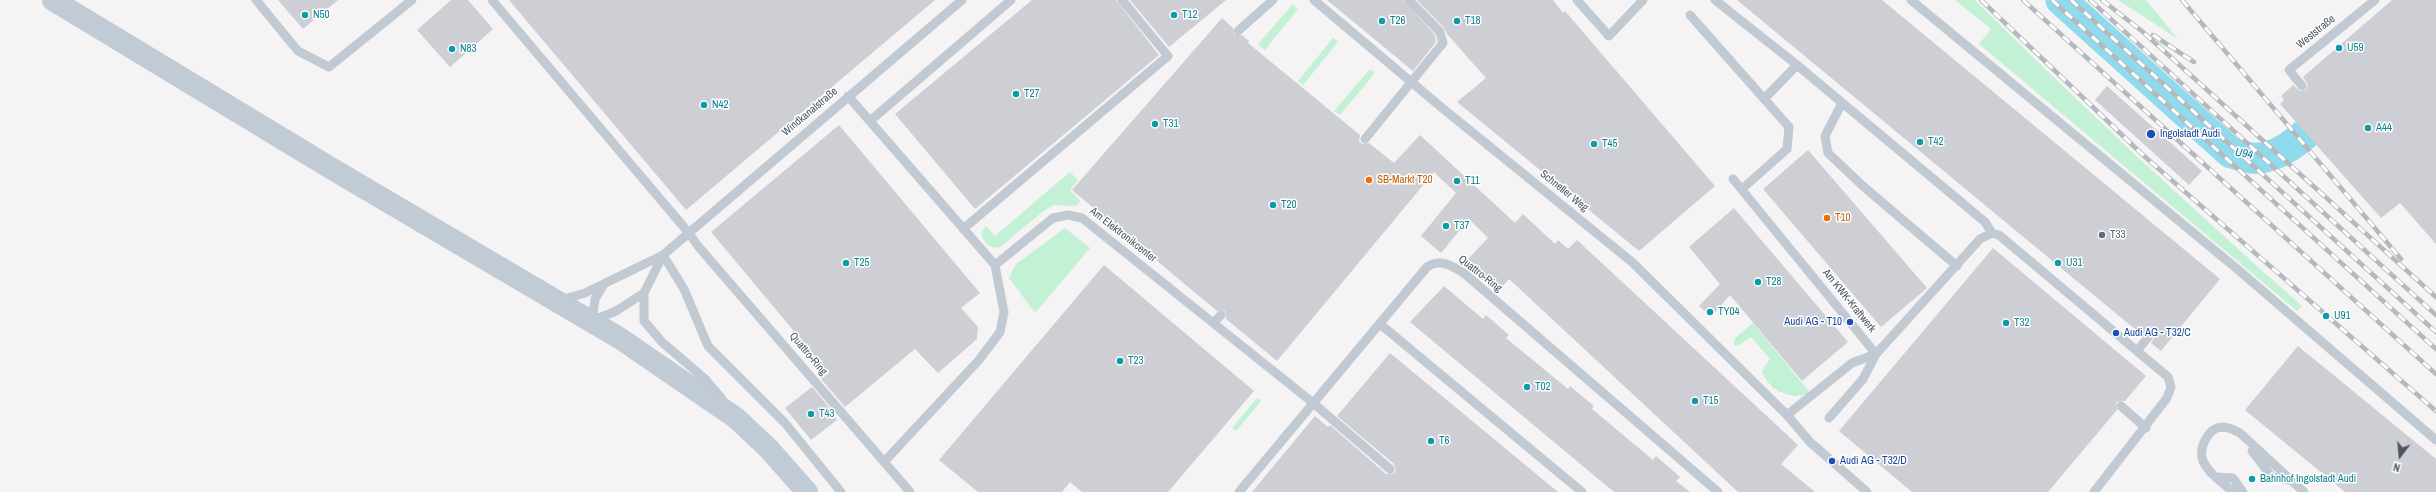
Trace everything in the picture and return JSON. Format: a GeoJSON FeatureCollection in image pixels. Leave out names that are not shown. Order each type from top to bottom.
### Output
{"type":"FeatureCollection","features":[{"type":"Feature","properties":{"kind":"main road"},"geometry":{"type":"LineString","coordinates":[[53,0],[334,170],[592,321],[736,418],[768,448],[807,492]]}},
{"type":"Feature","properties":{"kind":"lane"},"geometry":{"type":"LineString","coordinates":[[256,0],[298,51],[329,67],[412,0]]}},
{"type":"Feature","properties":{"kind":"lane","name":"Quattro-Ring"},"geometry":{"type":"LineString","coordinates":[[492,0],[688,232],[698,246],[910,492]]}},
{"type":"Feature","properties":{"kind":"lane","name":"Windkanalstraße"},"geometry":{"type":"LineString","coordinates":[[558,301],[585,293],[662,254],[962,0]]}},
{"type":"Feature","properties":{"kind":"lane"},"geometry":{"type":"LineString","coordinates":[[870,121],[1011,0]]}},
{"type":"Feature","properties":{"kind":"lane"},"geometry":{"type":"LineString","coordinates":[[964,229],[1168,56],[1122,0]]}},
{"type":"Feature","properties":{"kind":"lane"},"geometry":{"type":"LineString","coordinates":[[1238,31],[1273,0]]}},
{"type":"Feature","properties":{"kind":"lane","name":"Schneller Weg"},"geometry":{"type":"LineString","coordinates":[[1314,0],[1411,82],[1632,262],[1787,415],[1810,442],[1867,492]]}},
{"type":"Feature","properties":{"kind":"lane"},"geometry":{"type":"LineString","coordinates":[[1365,139],[1441,47],[1444,39],[1440,32],[1409,0]]}},
{"type":"Feature","properties":{"kind":"lane"},"geometry":{"type":"LineString","coordinates":[[1577,0],[1609,36],[1643,0]]}},
{"type":"Feature","properties":{"kind":"lane"},"geometry":{"type":"LineString","coordinates":[[1715,0],[1797,65],[1985,222],[1992,233],[2005,239],[2168,377],[2171,381],[2167,398],[2146,428],[2094,492]]}},
{"type":"Feature","properties":{"kind":"lane"},"geometry":{"type":"LineString","coordinates":[[1911,0],[2236,268],[2436,440]]}},
{"type":"Feature","properties":{"kind":"lane","name":"Weststraße"},"geometry":{"type":"LineString","coordinates":[[2302,86],[2288,70],[2375,0]]}},
{"type":"Feature","properties":{"kind":"lane"},"geometry":{"type":"LineString","coordinates":[[1690,14],[1789,127],[1787,149],[1742,189]]}},
{"type":"Feature","properties":{"kind":"lane"},"geometry":{"type":"LineString","coordinates":[[1765,98],[1797,65]]}},
{"type":"Feature","properties":{"kind":"lane"},"geometry":{"type":"LineString","coordinates":[[848,96],[995,265],[1004,312],[1000,332],[979,360],[884,462]]}},
{"type":"Feature","properties":{"kind":"lane"},"geometry":{"type":"LineString","coordinates":[[1842,103],[1825,136],[1828,153],[1864,188],[1957,266]]}},
{"type":"Feature","properties":{"kind":"lane","name":"Am KWK-Kraftwerk"},"geometry":{"type":"LineString","coordinates":[[1733,179],[1876,354]]}},
{"type":"Feature","properties":{"kind":"lane","name":"Am Elektronikcenter"},"geometry":{"type":"LineString","coordinates":[[995,265],[1053,218],[1061,215],[1076,215],[1082,218],[1214,322],[1312,402],[1390,469]]}},
{"type":"Feature","properties":{"kind":"lane"},"geometry":{"type":"LineString","coordinates":[[1829,418],[1863,379],[1876,354],[1980,239],[1992,233]]}},
{"type":"Feature","properties":{"kind":"lane"},"geometry":{"type":"LineString","coordinates":[[662,254],[644,294],[644,320],[652,332],[705,379],[736,418]]}},
{"type":"Feature","properties":{"kind":"lane"},"geometry":{"type":"LineString","coordinates":[[662,254],[684,289],[708,346],[785,423],[841,492]]}},
{"type":"Feature","properties":{"kind":"lane","name":"Quattro-Ring"},"geometry":{"type":"LineString","coordinates":[[1239,492],[1312,402],[1427,268],[1437,263],[1446,263],[1454,267],[1718,492]]}},
{"type":"Feature","properties":{"kind":"lane"},"geometry":{"type":"LineString","coordinates":[[592,321],[595,299],[604,283]]}},
{"type":"Feature","properties":{"kind":"lane"},"geometry":{"type":"LineString","coordinates":[[592,321],[616,311],[644,294]]}},
{"type":"Feature","properties":{"kind":"lane"},"geometry":{"type":"LineString","coordinates":[[1214,322],[1221,314]]}},
{"type":"Feature","properties":{"kind":"lane"},"geometry":{"type":"LineString","coordinates":[[1380,324],[1582,492]]}},
{"type":"Feature","properties":{"kind":"lane"},"geometry":{"type":"LineString","coordinates":[[2137,351],[2153,331]]}},
{"type":"Feature","properties":{"kind":"lane"},"geometry":{"type":"LineString","coordinates":[[1787,415],[1852,363],[1876,354]]}},
{"type":"Feature","properties":{"kind":"lane"},"geometry":{"type":"LineString","coordinates":[[2121,406],[2146,428]]}},
{"type":"Feature","properties":{"kind":"lane"},"geometry":{"type":"LineString","coordinates":[[2233,492],[2206,467],[2202,459],[2203,444],[2210,433],[2222,427],[2240,433],[2272,478],[2289,479],[2304,492]]}},
{"type":"Feature","properties":{"kind":"lane"},"geometry":{"type":"LineString","coordinates":[[2216,477],[2233,478],[2243,492]]}},
{"type":"Feature","properties":{"kind":"lane"},"geometry":{"type":"LineString","coordinates":[[2289,479],[2300,492]]}},
{"type":"Feature","properties":{"kind":"green space"},"geometry":{"type":"Polygon","coordinates":[[[1955,0],[1975,0],[2136,156],[2302,306],[2297,311],[1979,44],[1991,29],[1955,0]]]}},
{"type":"Feature","properties":{"kind":"green space"},"geometry":{"type":"Polygon","coordinates":[[[2118,0],[2146,0],[2178,39],[2118,0]]]}},
{"type":"Feature","properties":{"kind":"green space"},"geometry":{"type":"Polygon","coordinates":[[[1293,4],[1298,9],[1265,50],[1258,44],[1293,4]]]}},
{"type":"Feature","properties":{"kind":"green space"},"geometry":{"type":"Polygon","coordinates":[[[1333,38],[1338,42],[1303,85],[1298,81],[1333,38]]]}},
{"type":"Feature","properties":{"kind":"green space"},"geometry":{"type":"Polygon","coordinates":[[[1370,69],[1375,73],[1340,115],[1334,111],[1370,69]]]}},
{"type":"Feature","properties":{"kind":"green space"},"geometry":{"type":"Polygon","coordinates":[[[1070,172],[1078,180],[1070,190],[1080,201],[1076,206],[1054,205],[1045,210],[1000,247],[996,248],[990,246],[985,242],[981,233],[986,226],[995,236],[1070,172]]]}},
{"type":"Feature","properties":{"kind":"green space"},"geometry":{"type":"Polygon","coordinates":[[[1065,228],[1090,248],[1035,313],[1009,278],[1016,264],[1065,228]]]}},
{"type":"Feature","properties":{"kind":"green space"},"geometry":{"type":"Polygon","coordinates":[[[1753,323],[1810,393],[1795,396],[1788,395],[1775,389],[1765,378],[1762,371],[1770,359],[1751,337],[1738,346],[1733,344],[1735,338],[1753,323]]]}},
{"type":"Feature","properties":{"kind":"green space"},"geometry":{"type":"Polygon","coordinates":[[[1257,398],[1261,401],[1236,431],[1232,428],[1257,398]]]}},
{"type":"Feature","properties":{"kind":"building","name":"N50"},"geometry":{"type":"Polygon","coordinates":[[[278,0],[338,0],[303,29],[278,0]]]}},
{"type":"Feature","properties":{"kind":"building","name":"N83"},"geometry":{"type":"Polygon","coordinates":[[[451,0],[468,0],[493,29],[450,67],[417,30],[451,0]]]}},
{"type":"Feature","properties":{"kind":"building","name":"N42"},"geometry":{"type":"Polygon","coordinates":[[[509,0],[935,0],[686,210],[509,0]]]}},
{"type":"Feature","properties":{"kind":"building","name":"T27"},"geometry":{"type":"Polygon","coordinates":[[[1032,0],[1116,0],[1159,55],[975,209],[895,114],[1032,0]]]}},
{"type":"Feature","properties":{"kind":"building","name":"T12"},"geometry":{"type":"Polygon","coordinates":[[[1130,0],[1226,0],[1169,47],[1130,0]]]}},
{"type":"Feature","properties":{"kind":"building","name":"T26"},"geometry":{"type":"Polygon","coordinates":[[[1327,0],[1403,0],[1435,35],[1436,42],[1413,71],[1327,0]]]}},
{"type":"Feature","properties":{"kind":"building","name":"T45"},"geometry":{"type":"Polygon","coordinates":[[[1417,0],[1553,0],[1563,13],[1565,11],[1715,186],[1639,251],[1457,102],[1486,78],[1447,34],[1444,28],[1417,0]]]}},
{"type":"Feature","properties":{"kind":"building"},"geometry":{"type":"Polygon","coordinates":[[[1737,0],[1882,0],[2220,279],[2161,351],[2151,343],[2159,332],[2157,327],[2150,326],[2142,335],[1737,0]]]}},
{"type":"Feature","properties":{"kind":"building","name":"A44"},"geometry":{"type":"Polygon","coordinates":[[[2392,0],[2436,0],[2436,244],[2400,203],[2381,218],[2280,104],[2284,100],[2281,96],[2293,85],[2300,91],[2306,90],[2308,85],[2303,77],[2392,0]]]}},
{"type":"Feature","properties":{"kind":"building"},"geometry":{"type":"Polygon","coordinates":[[[1222,18],[1233,28],[1234,35],[1242,35],[1249,41],[1248,43],[1360,135],[1359,141],[1362,144],[1369,143],[1394,163],[1420,135],[1515,223],[1523,214],[1555,244],[1558,240],[1568,249],[1577,240],[1798,445],[1781,464],[1815,492],[1738,492],[1509,279],[1497,293],[1464,263],[1488,238],[1469,219],[1441,253],[1421,236],[1456,193],[1434,172],[1277,361],[1226,319],[1225,311],[1217,311],[1072,190],[1222,18]]]}},
{"type":"Feature","properties":{"kind":"building"},"geometry":{"type":"Polygon","coordinates":[[[2107,86],[2202,171],[2189,185],[2095,100],[2107,86]]]}},
{"type":"Feature","properties":{"kind":"building","name":"T25"},"geometry":{"type":"Polygon","coordinates":[[[839,125],[980,293],[961,308],[978,327],[977,339],[938,373],[915,349],[845,407],[821,379],[829,373],[711,232],[839,125]]]}},
{"type":"Feature","properties":{"kind":"building","name":"T10"},"geometry":{"type":"Polygon","coordinates":[[[1808,150],[1927,288],[1881,327],[1763,189],[1808,150]]]}},
{"type":"Feature","properties":{"kind":"building","name":"T28"},"geometry":{"type":"Polygon","coordinates":[[[1734,208],[1848,342],[1802,381],[1730,295],[1711,317],[1699,306],[1720,284],[1689,247],[1734,208]]]}},
{"type":"Feature","properties":{"kind":"building","name":"T32"},"geometry":{"type":"Polygon","coordinates":[[[1993,248],[2146,376],[2125,401],[2116,402],[2117,410],[2048,492],[1912,492],[1839,431],[1993,248]]]}},
{"type":"Feature","properties":{"kind":"building","name":"T23"},"geometry":{"type":"Polygon","coordinates":[[[1104,265],[1254,391],[1168,492],[1082,492],[1070,482],[1062,492],[978,492],[939,460],[1104,265]]]}},
{"type":"Feature","properties":{"kind":"building","name":"T02"},"geometry":{"type":"Polygon","coordinates":[[[1444,286],[1483,319],[1486,315],[1509,335],[1506,338],[1568,389],[1570,386],[1594,406],[1592,409],[1653,460],[1656,456],[1680,477],[1676,481],[1690,492],[1614,492],[1410,322],[1444,286]]]}},
{"type":"Feature","properties":{"kind":"building"},"geometry":{"type":"Polygon","coordinates":[[[2298,346],[2436,459],[2436,492],[2345,492],[2245,410],[2298,346]]]}},
{"type":"Feature","properties":{"kind":"building","name":"T6"},"geometry":{"type":"Polygon","coordinates":[[[1390,353],[1558,492],[1252,492],[1315,416],[1328,427],[1330,425],[1386,474],[1394,473],[1396,470],[1394,464],[1337,416],[1390,353]]]}},
{"type":"Feature","properties":{"kind":"building","name":"T43"},"geometry":{"type":"Polygon","coordinates":[[[812,387],[836,415],[834,416],[837,420],[811,440],[785,408],[812,387]]]}},
{"type":"Feature","properties":{"kind":"waterway","name":"U94"},"geometry":{"type":"LineString","coordinates":[[2061,0],[2231,153],[2250,158],[2263,158],[2275,154],[2298,140],[2338,104]]}},
{"type":"Feature","properties":{"kind":"railway"},"geometry":{"type":"LineString","coordinates":[[1981,0],[2144,156],[2436,411]]}},
{"type":"Feature","properties":{"kind":"railway"},"geometry":{"type":"LineString","coordinates":[[2023,0],[2436,374]]}},
{"type":"Feature","properties":{"kind":"railway"},"geometry":{"type":"LineString","coordinates":[[2052,0],[2436,349]]}},
{"type":"Feature","properties":{"kind":"railway"},"geometry":{"type":"LineString","coordinates":[[2071,0],[2436,332]]}},
{"type":"Feature","properties":{"kind":"railway"},"geometry":{"type":"LineString","coordinates":[[2090,0],[2436,315]]}},
{"type":"Feature","properties":{"kind":"railway"},"geometry":{"type":"LineString","coordinates":[[2102,0],[2143,32],[2436,297]]}},
{"type":"Feature","properties":{"kind":"railway"},"geometry":{"type":"LineString","coordinates":[[2182,0],[2401,259]]}},
{"type":"Feature","properties":{"kind":"railway"},"geometry":{"type":"LineString","coordinates":[[2153,35],[2194,62]]}},
{"type":"Feature","properties":{"kind":"place","name":"N50"},"geometry":{"type":"Point","coordinates":[305,15]}},
{"type":"Feature","properties":{"kind":"place","name":"T12"},"geometry":{"type":"Point","coordinates":[1174,15]}},
{"type":"Feature","properties":{"kind":"place","name":"T26"},"geometry":{"type":"Point","coordinates":[1382,21]}},
{"type":"Feature","properties":{"kind":"place","name":"T18"},"geometry":{"type":"Point","coordinates":[1457,21]}},
{"type":"Feature","properties":{"kind":"place","name":"U59"},"geometry":{"type":"Point","coordinates":[2339,48]}},
{"type":"Feature","properties":{"kind":"place","name":"N83"},"geometry":{"type":"Point","coordinates":[452,49]}},
{"type":"Feature","properties":{"kind":"place","name":"T27"},"geometry":{"type":"Point","coordinates":[1016,94]}},
{"type":"Feature","properties":{"kind":"place","name":"N42"},"geometry":{"type":"Point","coordinates":[704,105]}},
{"type":"Feature","properties":{"kind":"place","name":"T31"},"geometry":{"type":"Point","coordinates":[1155,124]}},
{"type":"Feature","properties":{"kind":"place","name":"A44"},"geometry":{"type":"Point","coordinates":[2368,128]}},
{"type":"Feature","properties":{"kind":"place","name":"Ingolstadt Audi"},"geometry":{"type":"Point","coordinates":[2151,134]}},
{"type":"Feature","properties":{"kind":"place","name":"T42"},"geometry":{"type":"Point","coordinates":[1920,142]}},
{"type":"Feature","properties":{"kind":"place","name":"T45"},"geometry":{"type":"Point","coordinates":[1594,144]}},
{"type":"Feature","properties":{"kind":"place","name":"SB-Markt T20"},"geometry":{"type":"Point","coordinates":[1369,180]}},
{"type":"Feature","properties":{"kind":"place","name":"T11"},"geometry":{"type":"Point","coordinates":[1457,181]}},
{"type":"Feature","properties":{"kind":"place","name":"T20"},"geometry":{"type":"Point","coordinates":[1273,205]}},
{"type":"Feature","properties":{"kind":"place","name":"T10"},"geometry":{"type":"Point","coordinates":[1827,218]}},
{"type":"Feature","properties":{"kind":"place","name":"T37"},"geometry":{"type":"Point","coordinates":[1446,226]}},
{"type":"Feature","properties":{"kind":"place","name":"T33"},"geometry":{"type":"Point","coordinates":[2102,235]}},
{"type":"Feature","properties":{"kind":"place","name":"T25"},"geometry":{"type":"Point","coordinates":[846,263]}},
{"type":"Feature","properties":{"kind":"place","name":"U31"},"geometry":{"type":"Point","coordinates":[2058,263]}},
{"type":"Feature","properties":{"kind":"place","name":"T28"},"geometry":{"type":"Point","coordinates":[1758,282]}},
{"type":"Feature","properties":{"kind":"place","name":"TY04"},"geometry":{"type":"Point","coordinates":[1710,312]}},
{"type":"Feature","properties":{"kind":"place","name":"U91"},"geometry":{"type":"Point","coordinates":[2326,316]}},
{"type":"Feature","properties":{"kind":"place","name":"Audi AG - T10"},"geometry":{"type":"Point","coordinates":[1850,322]}},
{"type":"Feature","properties":{"kind":"place","name":"T32"},"geometry":{"type":"Point","coordinates":[2006,323]}},
{"type":"Feature","properties":{"kind":"place","name":"Audi AG - T32/C"},"geometry":{"type":"Point","coordinates":[2116,333]}},
{"type":"Feature","properties":{"kind":"place","name":"T23"},"geometry":{"type":"Point","coordinates":[1120,361]}},
{"type":"Feature","properties":{"kind":"place","name":"T02"},"geometry":{"type":"Point","coordinates":[1527,387]}},
{"type":"Feature","properties":{"kind":"place","name":"T15"},"geometry":{"type":"Point","coordinates":[1695,401]}},
{"type":"Feature","properties":{"kind":"place","name":"T43"},"geometry":{"type":"Point","coordinates":[811,414]}},
{"type":"Feature","properties":{"kind":"place","name":"T6"},"geometry":{"type":"Point","coordinates":[1431,441]}},
{"type":"Feature","properties":{"kind":"place","name":"Audi AG - T32/D"},"geometry":{"type":"Point","coordinates":[1832,461]}},
{"type":"Feature","properties":{"kind":"place","name":"Bahnhof Ingolstadt Audi"},"geometry":{"type":"Point","coordinates":[2252,479]}}]}
